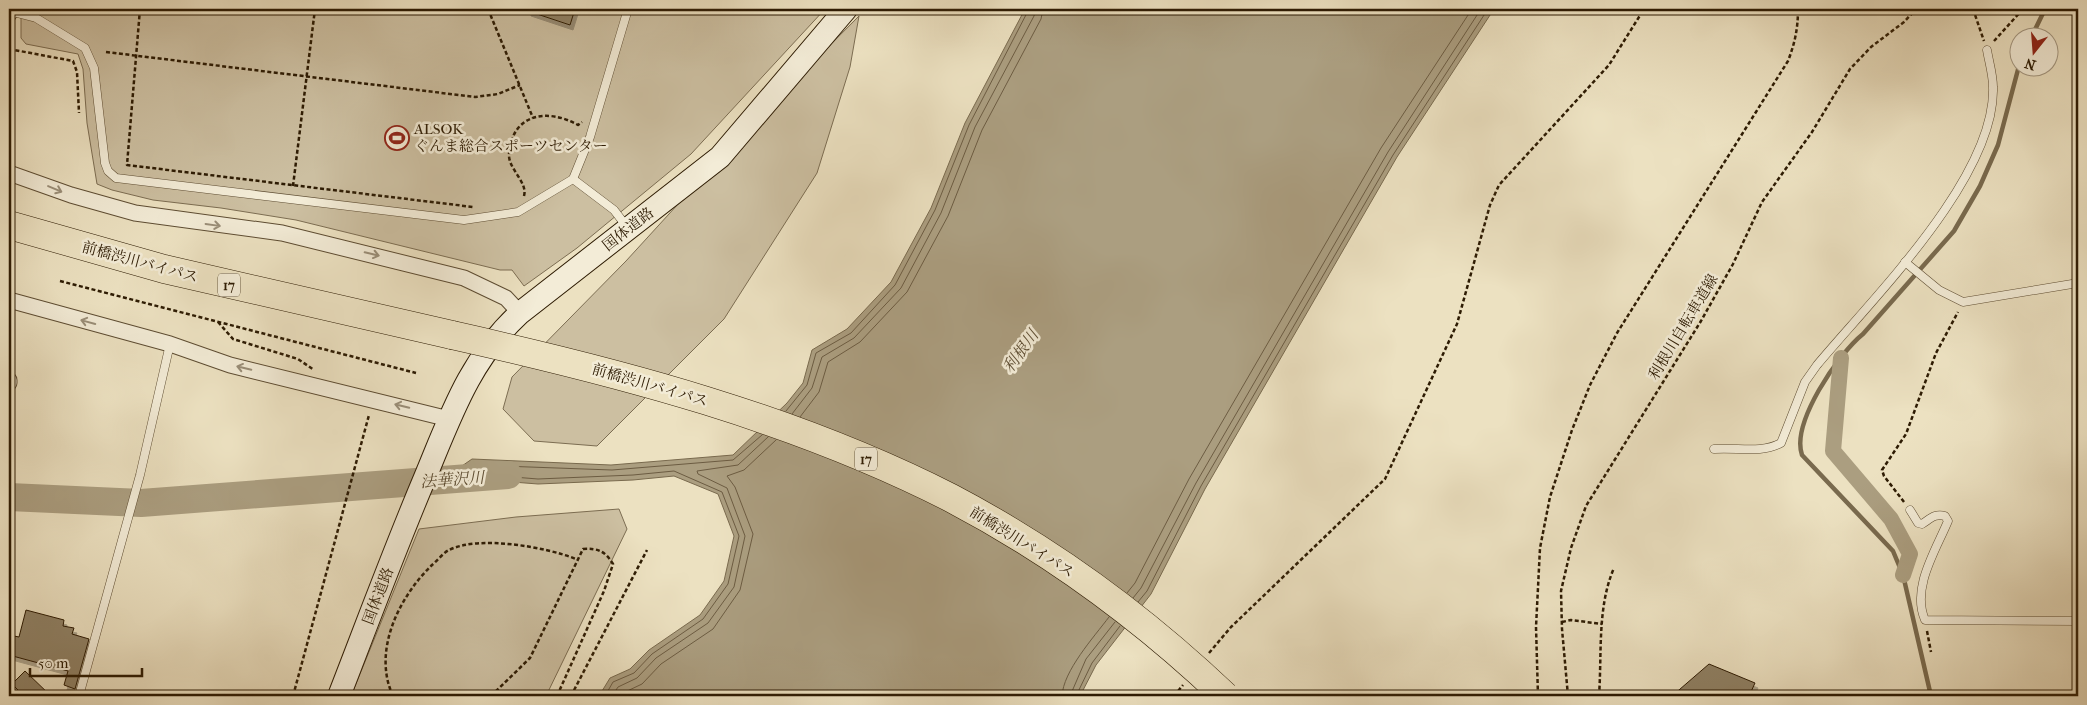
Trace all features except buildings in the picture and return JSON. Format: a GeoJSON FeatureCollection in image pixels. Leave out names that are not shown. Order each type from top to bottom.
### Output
{"type":"FeatureCollection","features":[{"type":"Feature","properties":{"kind":"highway","name":"前橋渋川バイパス"},"geometry":{"type":"LineString","coordinates":[[9,225],[164,269],[570,363],[694,397],[805,434],[902,475],[984,517],[1052,559],[1126,612],[1225,696]]}},
{"type":"Feature","properties":{"kind":"street","name":"国体道路"},"geometry":{"type":"LineString","coordinates":[[339,696],[449,419],[481,358],[494,339],[520,313],[720,157],[846,9]]}},
{"type":"Feature","properties":{"kind":"street"},"geometry":{"type":"LineString","coordinates":[[9,173],[92,202],[134,213],[282,234],[464,278],[506,298],[520,313]]}},
{"type":"Feature","properties":{"kind":"street"},"geometry":{"type":"LineString","coordinates":[[9,300],[170,344],[230,365],[372,398],[449,419]]}},
{"type":"Feature","properties":{"kind":"lane"},"geometry":{"type":"LineString","coordinates":[[9,11],[36,18],[85,48],[94,68],[105,163],[108,171],[116,178],[464,220],[518,212],[573,178],[590,137],[628,9]]}},
{"type":"Feature","properties":{"kind":"lane"},"geometry":{"type":"LineString","coordinates":[[1714,449],[1730,447],[1756,450],[1770,449],[1781,443],[1789,418],[1809,376],[1907,263],[1950,201],[1987,130],[1994,87],[1987,50]]}},
{"type":"Feature","properties":{"kind":"lane"},"geometry":{"type":"LineString","coordinates":[[573,178],[614,210],[629,229]]}},
{"type":"Feature","properties":{"kind":"lane"},"geometry":{"type":"LineString","coordinates":[[1907,263],[1939,290],[1963,302],[2078,283]]}},
{"type":"Feature","properties":{"kind":"lane"},"geometry":{"type":"LineString","coordinates":[[79,696],[138,479],[170,344]]}},
{"type":"Feature","properties":{"kind":"lane"},"geometry":{"type":"LineString","coordinates":[[1910,510],[1918,523],[1922,524],[1933,516],[1940,515],[1945,516],[1948,521],[1920,594],[1921,611],[1925,620],[2078,622]]}},
{"type":"Feature","properties":{"kind":"path"},"geometry":{"type":"LineString","coordinates":[[140,9],[126,165],[480,207]]}},
{"type":"Feature","properties":{"kind":"path"},"geometry":{"type":"LineString","coordinates":[[293,186],[315,9]]}},
{"type":"Feature","properties":{"kind":"path"},"geometry":{"type":"LineString","coordinates":[[488,9],[534,118]]}},
{"type":"Feature","properties":{"kind":"path"},"geometry":{"type":"LineString","coordinates":[[1206,658],[1231,627],[1385,479],[1457,324],[1490,205],[1499,185],[1609,66],[1644,9]]}},
{"type":"Feature","properties":{"kind":"path"},"geometry":{"type":"LineString","coordinates":[[1538,696],[1536,634],[1540,548],[1550,497],[1572,430],[1590,386],[1617,333],[1788,61],[1798,24],[1798,9]]}},
{"type":"Feature","properties":{"kind":"path","name":"利根川自転車道線"},"geometry":{"type":"LineString","coordinates":[[1568,696],[1561,591],[1571,548],[1583,512],[1602,478],[1701,321],[1733,264],[1762,202],[1812,132],[1850,69],[1871,47],[1904,22],[1916,9]]}},
{"type":"Feature","properties":{"kind":"path"},"geometry":{"type":"LineString","coordinates":[[1973,9],[1987,50],[2023,9]]}},
{"type":"Feature","properties":{"kind":"path"},"geometry":{"type":"LineString","coordinates":[[9,49],[73,61],[77,72],[79,113]]}},
{"type":"Feature","properties":{"kind":"path"},"geometry":{"type":"LineString","coordinates":[[106,52],[475,97],[498,94],[520,85]]}},
{"type":"Feature","properties":{"kind":"path"},"geometry":{"type":"LineString","coordinates":[[519,200],[525,192],[514,171],[509,153],[518,130],[527,120],[552,115],[578,125],[582,123],[585,114]]}},
{"type":"Feature","properties":{"kind":"path"},"geometry":{"type":"LineString","coordinates":[[60,281],[416,373]]}},
{"type":"Feature","properties":{"kind":"path"},"geometry":{"type":"LineString","coordinates":[[1910,510],[1884,476],[1882,470],[1906,434],[1936,353],[1963,302]]}},
{"type":"Feature","properties":{"kind":"path"},"geometry":{"type":"LineString","coordinates":[[217,321],[234,339],[298,359],[320,374],[332,389]]}},
{"type":"Feature","properties":{"kind":"path"},"geometry":{"type":"LineString","coordinates":[[293,696],[355,470],[372,398]]}},
{"type":"Feature","properties":{"kind":"path"},"geometry":{"type":"LineString","coordinates":[[393,696],[389,688],[386,662],[392,626],[402,603],[421,576],[448,550],[476,542],[504,543],[577,560]]}},
{"type":"Feature","properties":{"kind":"path"},"geometry":{"type":"LineString","coordinates":[[491,696],[530,658],[583,549],[596,548],[607,554],[612,564],[604,591],[557,696]]}},
{"type":"Feature","properties":{"kind":"path"},"geometry":{"type":"LineString","coordinates":[[571,696],[647,550]]}},
{"type":"Feature","properties":{"kind":"path"},"geometry":{"type":"LineString","coordinates":[[1599,696],[1602,624],[1606,586],[1614,568]]}},
{"type":"Feature","properties":{"kind":"path"},"geometry":{"type":"LineString","coordinates":[[1562,622],[1571,620],[1602,624]]}},
{"type":"Feature","properties":{"kind":"path"},"geometry":{"type":"LineString","coordinates":[[1925,620],[1931,652]]}},
{"type":"Feature","properties":{"kind":"path"},"geometry":{"type":"LineString","coordinates":[[1174,696],[1186,681]]}},
{"type":"Feature","properties":{"kind":"shaded area","name":"ALSOK ぐんま総合スポーツセンター"},"geometry":{"type":"Polygon","coordinates":[[[21,9],[825,9],[691,154],[577,248],[524,286],[512,270],[500,270],[296,220],[153,200],[112,190],[97,184],[87,123],[83,69],[78,54],[26,44],[21,38],[21,9]]]}},
{"type":"Feature","properties":{"kind":"shaded area"},"geometry":{"type":"Polygon","coordinates":[[[859,16],[850,67],[817,173],[724,319],[597,446],[534,441],[503,409],[512,377],[626,261],[744,132],[859,16]]]}},
{"type":"Feature","properties":{"kind":"shaded area"},"geometry":{"type":"Polygon","coordinates":[[[619,509],[627,529],[546,696],[351,696],[419,529],[516,517],[619,509]]]}},
{"type":"Feature","properties":{"kind":"water","name":"利根川"},"geometry":{"type":"Polygon","coordinates":[[[1025,9],[1494,9],[1397,157],[1205,489],[1151,594],[1096,665],[1080,696],[599,696],[610,678],[630,669],[649,650],[700,615],[724,581],[734,536],[718,494],[674,476],[633,480],[538,484],[474,479],[459,468],[472,459],[611,465],[733,455],[787,403],[803,383],[812,350],[847,329],[891,282],[931,208],[965,123],[1025,9]]]}},
{"type":"Feature","properties":{"kind":"waterway"},"geometry":{"type":"LineString","coordinates":[[2036,28],[2045,9]]}},
{"type":"Feature","properties":{"kind":"waterway"},"geometry":{"type":"LineString","coordinates":[[1931,696],[1903,575],[1893,551],[1802,455],[1800,441],[1803,425],[1810,408],[1819,390],[1841,357],[1954,231],[1980,186],[1998,145],[2016,78]]}},
{"type":"Feature","properties":{"kind":"waterway"},"geometry":{"type":"LineString","coordinates":[[1841,358],[1833,451],[1891,519],[1910,554],[1903,575]]}},
{"type":"Feature","properties":{"kind":"waterway","name":"法華沢川"},"geometry":{"type":"LineString","coordinates":[[9,497],[141,503],[508,475]]}},
{"type":"Feature","properties":{"kind":"place","name":"ALSOK ぐんま総合スポーツセンター"},"geometry":{"type":"Point","coordinates":[397,138]}}]}
